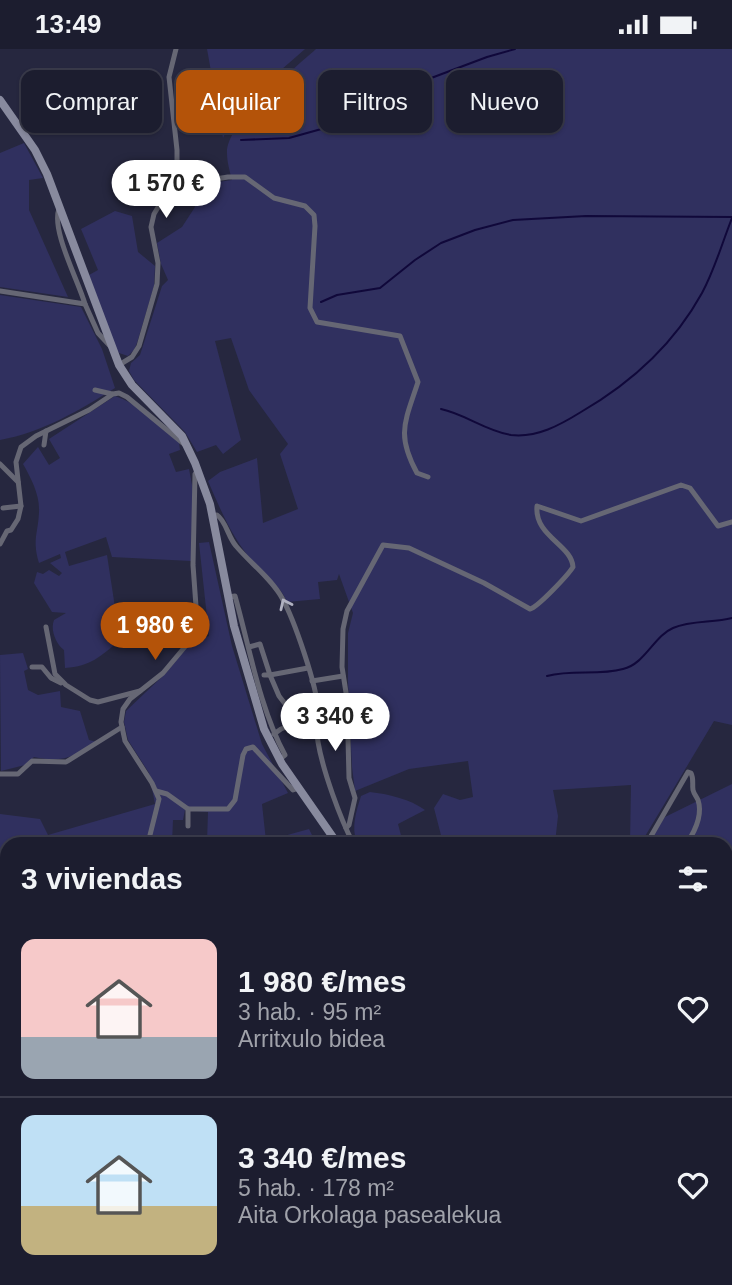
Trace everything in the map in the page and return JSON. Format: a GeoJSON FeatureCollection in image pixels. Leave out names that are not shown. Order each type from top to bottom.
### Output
{"type":"FeatureCollection","features":[{"type":"Feature","properties":{"kind":"street"},"geometry":{"type":"LineString","coordinates":[[119,365],[136,352],[159,273],[151,226],[154,214],[175,174],[177,150],[169,73],[176,49]]}},
{"type":"Feature","properties":{"kind":"street"},"geometry":{"type":"LineString","coordinates":[[0,100],[40,159],[119,365],[132,385],[182,436],[198,470],[212,516],[228,597],[264,729],[280,759],[333,837]]}},
{"type":"Feature","properties":{"kind":"street"},"geometry":{"type":"LineString","coordinates":[[170,186],[245,177],[274,198],[305,206],[314,215],[316,226],[310,308],[317,322],[400,336],[418,382],[403,427],[406,453],[417,473],[428,477]]}},
{"type":"Feature","properties":{"kind":"street"},"geometry":{"type":"LineString","coordinates":[[60,206],[56,217],[60,237],[98,333],[111,347]]}},
{"type":"Feature","properties":{"kind":"street"},"geometry":{"type":"LineString","coordinates":[[0,291],[85,304]]}},
{"type":"Feature","properties":{"kind":"street"},"geometry":{"type":"LineString","coordinates":[[95,390],[127,397],[186,446]]}},
{"type":"Feature","properties":{"kind":"street"},"geometry":{"type":"LineString","coordinates":[[0,544],[18,519],[22,506],[16,470],[17,454],[26,443],[89,410],[113,394]]}},
{"type":"Feature","properties":{"kind":"street"},"geometry":{"type":"LineString","coordinates":[[44,445],[46,431]]}},
{"type":"Feature","properties":{"kind":"street"},"geometry":{"type":"LineString","coordinates":[[0,464],[18,482]]}},
{"type":"Feature","properties":{"kind":"street"},"geometry":{"type":"LineString","coordinates":[[150,837],[159,799],[125,741],[122,727],[123,709],[163,673],[189,642],[197,620],[193,565],[195,474],[198,470]]}},
{"type":"Feature","properties":{"kind":"street"},"geometry":{"type":"LineString","coordinates":[[346,828],[355,798],[349,778],[343,629],[347,611],[383,545],[409,548],[484,583],[530,609],[570,571],[573,563],[549,537],[538,518],[537,506],[581,521],[671,487],[687,485],[718,526],[732,522]]}},
{"type":"Feature","properties":{"kind":"street"},"geometry":{"type":"LineString","coordinates":[[3,508],[22,506]]}},
{"type":"Feature","properties":{"kind":"street"},"geometry":{"type":"LineString","coordinates":[[212,516],[219,516],[233,543],[283,599],[312,681],[318,718],[319,748],[349,837]]}},
{"type":"Feature","properties":{"kind":"street"},"geometry":{"type":"LineString","coordinates":[[228,597],[235,596],[274,734],[285,755],[280,759]]}},
{"type":"Feature","properties":{"kind":"street"},"geometry":{"type":"LineString","coordinates":[[46,627],[55,674],[66,685]]}},
{"type":"Feature","properties":{"kind":"street"},"geometry":{"type":"LineString","coordinates":[[249,647],[260,644],[267,675],[299,722]]}},
{"type":"Feature","properties":{"kind":"street"},"geometry":{"type":"LineString","coordinates":[[32,667],[42,667],[51,678],[98,702],[140,691]]}},
{"type":"Feature","properties":{"kind":"street"},"geometry":{"type":"LineString","coordinates":[[267,675],[308,669]]}},
{"type":"Feature","properties":{"kind":"street"},"geometry":{"type":"LineString","coordinates":[[312,681],[343,675]]}},
{"type":"Feature","properties":{"kind":"street"},"geometry":{"type":"LineString","coordinates":[[274,734],[299,722],[318,718]]}},
{"type":"Feature","properties":{"kind":"street"},"geometry":{"type":"LineString","coordinates":[[0,773],[18,774],[33,761],[66,762],[122,727]]}},
{"type":"Feature","properties":{"kind":"street"},"geometry":{"type":"LineString","coordinates":[[156,790],[167,794],[188,809],[228,809],[234,800],[243,755],[246,749],[253,747],[293,790],[299,788]]}},
{"type":"Feature","properties":{"kind":"street"},"geometry":{"type":"LineString","coordinates":[[650,837],[688,772],[693,778],[693,791],[699,803],[699,817],[691,837]]}},
{"type":"Feature","properties":{"kind":"street"},"geometry":{"type":"LineString","coordinates":[[188,809],[188,826]]}},
{"type":"Feature","properties":{"kind":"shaded area"},"geometry":{"type":"Polygon","coordinates":[[[207,49],[305,49],[280,70],[211,70],[207,49]]]}},
{"type":"Feature","properties":{"kind":"shaded area"},"geometry":{"type":"Polygon","coordinates":[[[316,49],[732,49],[732,725],[714,721],[645,837],[630,837],[631,785],[553,790],[558,816],[556,837],[441,837],[434,808],[443,794],[460,800],[473,797],[468,761],[409,769],[355,791],[348,682],[348,633],[353,613],[339,574],[337,580],[318,582],[320,599],[287,602],[277,586],[240,545],[208,481],[220,472],[257,458],[263,523],[298,509],[280,454],[288,444],[249,390],[231,338],[215,341],[241,440],[223,454],[216,445],[197,452],[185,432],[134,380],[129,371],[131,363],[140,355],[162,286],[168,280],[161,264],[157,243],[182,227],[195,207],[189,186],[232,180],[227,153],[234,133],[304,133],[304,70],[292,70],[316,49]]]}},
{"type":"Feature","properties":{"kind":"shaded area"},"geometry":{"type":"Polygon","coordinates":[[[24,143],[43,178],[29,180],[29,210],[68,297],[0,287],[0,153],[24,143]]]}},
{"type":"Feature","properties":{"kind":"shaded area"},"geometry":{"type":"Polygon","coordinates":[[[115,211],[132,216],[138,252],[155,266],[154,286],[137,343],[128,356],[119,353],[116,348],[89,275],[98,270],[81,229],[115,211]]]}},
{"type":"Feature","properties":{"kind":"shaded area"},"geometry":{"type":"Polygon","coordinates":[[[0,295],[81,307],[102,349],[115,388],[46,426],[0,440],[0,295]]]}},
{"type":"Feature","properties":{"kind":"shaded area"},"geometry":{"type":"Polygon","coordinates":[[[115,396],[141,410],[179,442],[180,450],[169,454],[176,472],[189,469],[193,490],[191,561],[112,557],[106,537],[65,552],[69,566],[107,555],[120,640],[95,660],[65,668],[64,650],[56,641],[53,628],[54,620],[66,613],[52,612],[34,583],[37,572],[43,574],[49,570],[59,576],[62,573],[50,563],[61,558],[60,554],[39,563],[36,542],[38,499],[23,464],[38,447],[49,465],[60,458],[49,439],[115,396]]]}},
{"type":"Feature","properties":{"kind":"shaded area"},"geometry":{"type":"Polygon","coordinates":[[[209,542],[232,646],[262,744],[288,793],[262,804],[266,837],[207,837],[208,812],[185,810],[183,820],[173,820],[172,837],[0,837],[0,814],[40,819],[48,835],[155,804],[149,773],[128,740],[124,722],[126,711],[166,673],[191,643],[209,636],[199,543],[209,542]]]}},
{"type":"Feature","properties":{"kind":"shaded area"},"geometry":{"type":"Polygon","coordinates":[[[23,653],[28,669],[24,671],[28,690],[38,695],[60,691],[61,707],[80,711],[89,740],[97,742],[81,752],[61,759],[34,757],[25,765],[1,771],[0,655],[23,653]]]}},
{"type":"Feature","properties":{"kind":"shaded area"},"geometry":{"type":"Polygon","coordinates":[[[732,784],[732,837],[652,837],[665,817],[732,784]]]}},
{"type":"Feature","properties":{"kind":"shaded area"},"geometry":{"type":"Polygon","coordinates":[[[370,792],[384,794],[413,803],[425,810],[398,824],[401,837],[355,837],[354,825],[361,796],[370,792]]]}},
{"type":"Feature","properties":{"kind":"shaded area"},"geometry":{"type":"Polygon","coordinates":[[[309,829],[313,837],[280,837],[309,829]]]}},
{"type":"Feature","properties":{"kind":"waterway"},"geometry":{"type":"LineString","coordinates":[[241,140],[289,138],[325,128],[352,117],[394,92],[515,49]]}},
{"type":"Feature","properties":{"kind":"waterway"},"geometry":{"type":"LineString","coordinates":[[321,302],[337,295],[380,288],[441,243],[513,220],[586,216],[732,217]]}},
{"type":"Feature","properties":{"kind":"waterway"},"geometry":{"type":"LineString","coordinates":[[441,409],[502,433],[530,435],[556,426],[599,401],[650,361],[691,312],[707,284],[732,218]]}},
{"type":"Feature","properties":{"kind":"waterway"},"geometry":{"type":"LineString","coordinates":[[547,676],[623,669],[637,662],[660,637],[673,628],[732,618]]}}]}
